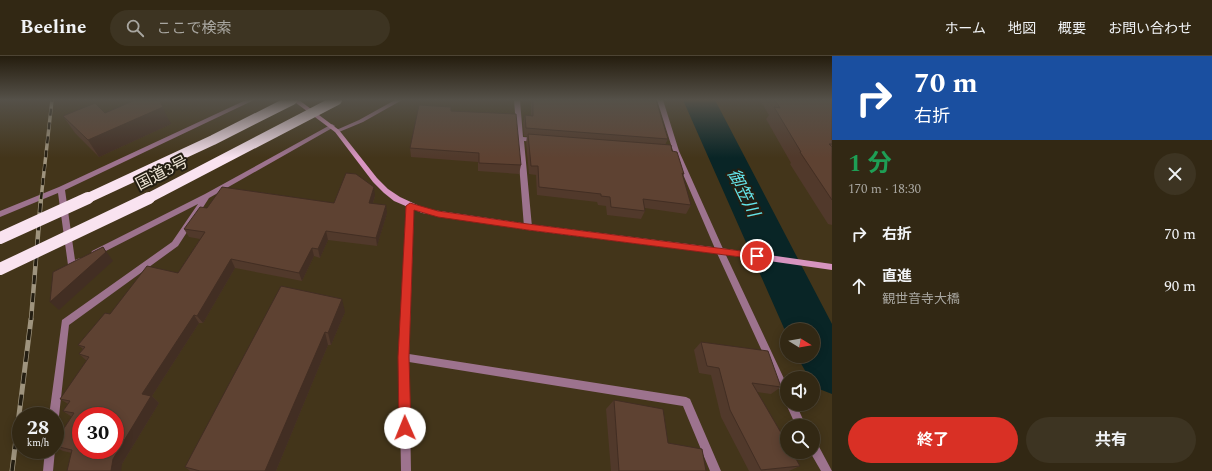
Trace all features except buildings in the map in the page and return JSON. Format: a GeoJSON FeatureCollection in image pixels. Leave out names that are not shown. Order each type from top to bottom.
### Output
{"type":"FeatureCollection","features":[{"type":"Feature","properties":{"kind":"highway","name":"国道3号"},"geometry":{"type":"LineString","coordinates":[[0,238],[253,119]]}},
{"type":"Feature","properties":{"kind":"highway","name":"国道3号"},"geometry":{"type":"LineString","coordinates":[[0,270],[131,208],[300,119]]}},
{"type":"Feature","properties":{"kind":"street"},"geometry":{"type":"LineString","coordinates":[[0,214],[61,189],[210,119]]}},
{"type":"Feature","properties":{"kind":"street"},"geometry":{"type":"LineString","coordinates":[[322,119],[334,128],[386,191],[410,206],[438,214],[528,227],[724,251],[832,267]]}},
{"type":"Feature","properties":{"kind":"street"},"geometry":{"type":"LineString","coordinates":[[61,189],[72,265],[334,128],[363,119]]}},
{"type":"Feature","properties":{"kind":"street"},"geometry":{"type":"LineString","coordinates":[[519,119],[528,227]]}},
{"type":"Feature","properties":{"kind":"street"},"geometry":{"type":"LineString","coordinates":[[666,119],[676,151],[724,251],[780,380]]}},
{"type":"Feature","properties":{"kind":"street"},"geometry":{"type":"LineString","coordinates":[[522,139],[545,141]]}},
{"type":"Feature","properties":{"kind":"street"},"geometry":{"type":"LineString","coordinates":[[669,150],[676,151]]}},
{"type":"Feature","properties":{"kind":"street"},"geometry":{"type":"LineString","coordinates":[[55,407],[65,323],[175,244],[206,196]]}},
{"type":"Feature","properties":{"kind":"street"},"geometry":{"type":"LineString","coordinates":[[406,471],[404,357],[410,206]]}},
{"type":"Feature","properties":{"kind":"street"},"geometry":{"type":"LineString","coordinates":[[404,357],[686,402],[716,471]]}},
{"type":"Feature","properties":{"kind":"street"},"geometry":{"type":"LineString","coordinates":[[48,471],[49,459]]}},
{"type":"Feature","properties":{"kind":"street"},"geometry":{"type":"LineString","coordinates":[[820,459],[827,471]]}},
{"type":"Feature","properties":{"kind":"waterway","name":"御笠川"},"geometry":{"type":"LineString","coordinates":[[709,119],[806,323]]}},
{"type":"Feature","properties":{"kind":"waterway","name":"御笠川"},"geometry":{"type":"LineString","coordinates":[[820,349],[832,370]]}},
{"type":"Feature","properties":{"kind":"railway"},"geometry":{"type":"LineString","coordinates":[[41,199],[50,119]]}},
{"type":"Feature","properties":{"kind":"railway"},"geometry":{"type":"LineString","coordinates":[[31,320],[41,198]]}},
{"type":"Feature","properties":{"kind":"railway"},"geometry":{"type":"LineString","coordinates":[[12,471],[31,319]]}},
{"type":"Feature","properties":{"kind":"route"},"geometry":{"type":"LineString","coordinates":[[405,428],[404,357],[410,206],[438,214],[528,227],[757,256]]}}]}
